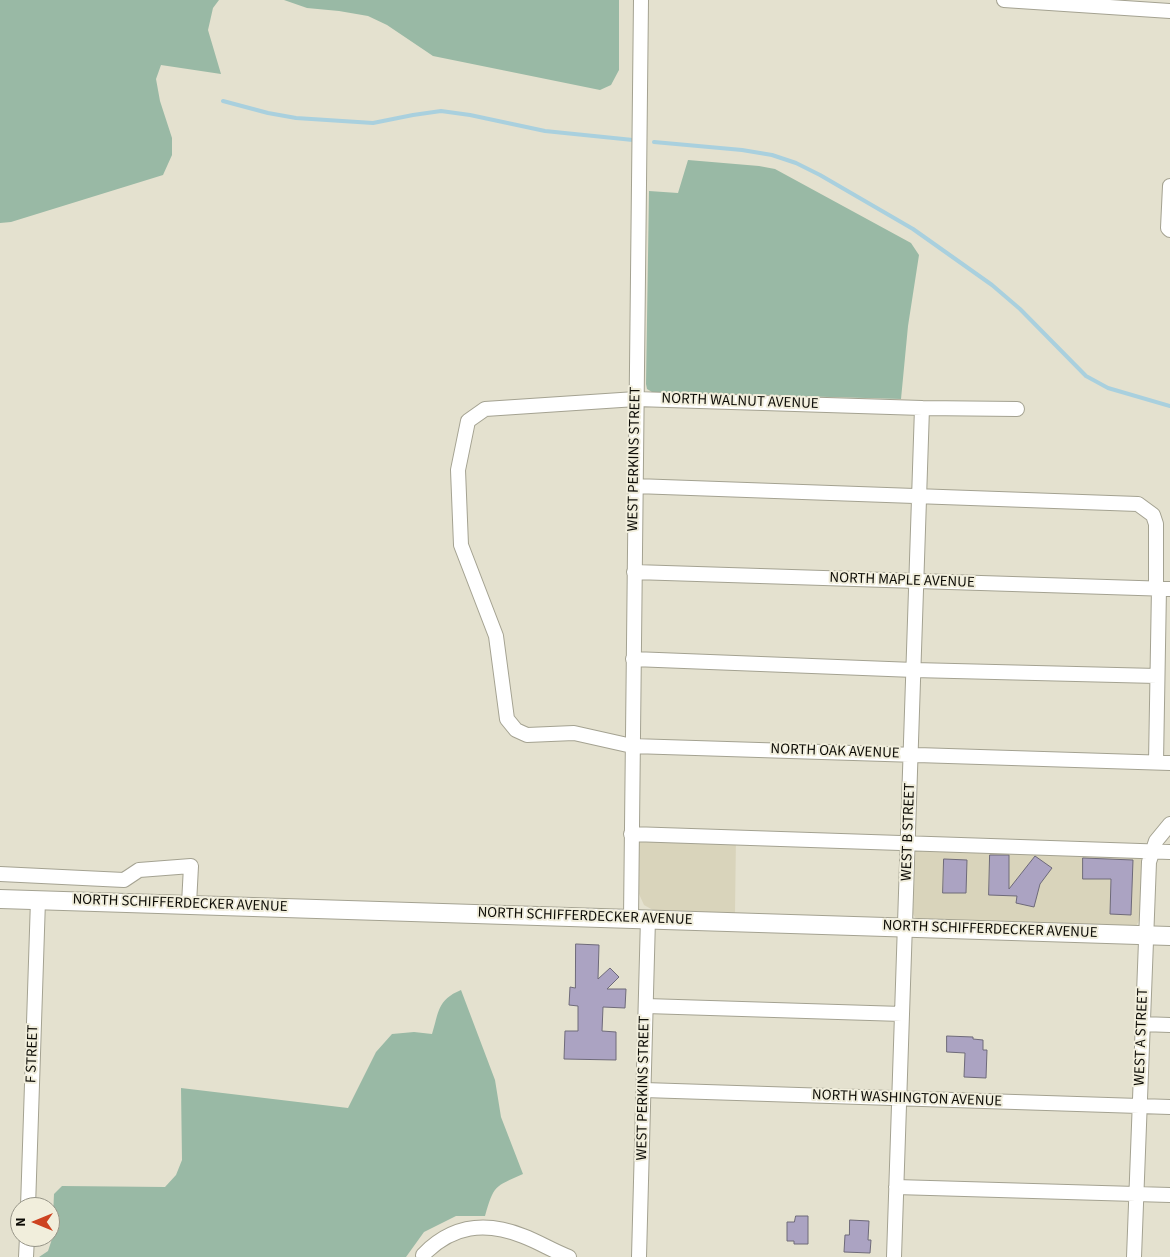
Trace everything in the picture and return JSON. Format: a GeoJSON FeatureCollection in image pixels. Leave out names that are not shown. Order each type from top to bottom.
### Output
{"type":"FeatureCollection","features":[{"type":"Feature","properties":{"kind":"main road","name":"NORTH SCHIFFERDECKER AVENUE"},"geometry":{"type":"LineString","coordinates":[[0,899],[1170,936]]}},
{"type":"Feature","properties":{"kind":"street","name":"WEST PERKINS STREET"},"geometry":{"type":"LineString","coordinates":[[639,1257],[646,1006],[631,834],[641,0]]}},
{"type":"Feature","properties":{"kind":"street"},"geometry":{"type":"LineString","coordinates":[[1004,0],[1170,11]]}},
{"type":"Feature","properties":{"kind":"street"},"geometry":{"type":"LineString","coordinates":[[1169,229],[1170,186]]}},
{"type":"Feature","properties":{"kind":"street","name":"NORTH WALNUT AVENUE"},"geometry":{"type":"LineString","coordinates":[[507,719],[496,636],[460,546],[458,470],[468,421],[485,409],[636,399],[1017,409]]}},
{"type":"Feature","properties":{"kind":"street","name":"WEST B STREET"},"geometry":{"type":"LineString","coordinates":[[894,1257],[922,408]]}},
{"type":"Feature","properties":{"kind":"street"},"geometry":{"type":"LineString","coordinates":[[635,486],[1138,504],[1153,515],[1156,524],[1161,588],[1156,762]]}},
{"type":"Feature","properties":{"kind":"street","name":"NORTH MAPLE AVENUE"},"geometry":{"type":"LineString","coordinates":[[634,572],[1161,588]]}},
{"type":"Feature","properties":{"kind":"street"},"geometry":{"type":"LineString","coordinates":[[633,659],[914,670],[1157,676]]}},
{"type":"Feature","properties":{"kind":"street","name":"NORTH OAK AVENUE"},"geometry":{"type":"LineString","coordinates":[[507,719],[516,730],[527,735],[574,733],[632,746],[1156,762],[1170,764]]}},
{"type":"Feature","properties":{"kind":"street","name":"WEST A STREET"},"geometry":{"type":"LineString","coordinates":[[1134,1257],[1149,862],[1151,851],[1156,841],[1170,824]]}},
{"type":"Feature","properties":{"kind":"street"},"geometry":{"type":"LineString","coordinates":[[631,834],[1170,852]]}},
{"type":"Feature","properties":{"kind":"street"},"geometry":{"type":"LineString","coordinates":[[0,874],[124,880],[140,870],[191,866],[190,904]]}},
{"type":"Feature","properties":{"kind":"street","name":"F STREET"},"geometry":{"type":"LineString","coordinates":[[28,1197],[38,900]]}},
{"type":"Feature","properties":{"kind":"street"},"geometry":{"type":"LineString","coordinates":[[646,1006],[902,1014]]}},
{"type":"Feature","properties":{"kind":"street"},"geometry":{"type":"LineString","coordinates":[[1142,1024],[1170,1025]]}},
{"type":"Feature","properties":{"kind":"street","name":"NORTH WASHINGTON AVENUE"},"geometry":{"type":"LineString","coordinates":[[644,1090],[1170,1107]]}},
{"type":"Feature","properties":{"kind":"street"},"geometry":{"type":"LineString","coordinates":[[896,1187],[1170,1196]]}},
{"type":"Feature","properties":{"kind":"street"},"geometry":{"type":"LineString","coordinates":[[423,1255],[436,1243],[450,1235],[465,1229],[482,1226],[522,1235],[569,1257]]}},
{"type":"Feature","properties":{"kind":"shaded area"},"geometry":{"type":"Polygon","coordinates":[[[638,832],[736,835],[735,913],[653,910],[644,905],[637,885],[638,832]]]}},
{"type":"Feature","properties":{"kind":"shaded area"},"geometry":{"type":"Polygon","coordinates":[[[916,840],[1146,846],[1142,862],[1140,919],[1136,926],[1130,927],[916,919],[913,914],[916,840]]]}},
{"type":"Feature","properties":{"kind":"green space"},"geometry":{"type":"Polygon","coordinates":[[[0,0],[219,0],[213,8],[208,30],[221,74],[161,65],[156,79],[160,101],[172,138],[172,155],[163,175],[11,222],[0,223],[0,0]]]}},
{"type":"Feature","properties":{"kind":"green space"},"geometry":{"type":"Polygon","coordinates":[[[284,0],[619,0],[619,70],[611,85],[600,90],[433,56],[387,25],[368,16],[307,8],[284,0]]]}},
{"type":"Feature","properties":{"kind":"green space"},"geometry":{"type":"Polygon","coordinates":[[[688,160],[775,169],[911,243],[919,255],[908,326],[901,399],[652,392],[647,389],[649,191],[678,193],[688,160]]]}},
{"type":"Feature","properties":{"kind":"green space"},"geometry":{"type":"Polygon","coordinates":[[[461,990],[495,1080],[501,1117],[523,1174],[496,1188],[485,1216],[456,1216],[424,1232],[406,1257],[39,1257],[48,1251],[49,1247],[60,1247],[60,1197],[54,1197],[54,1194],[62,1186],[165,1187],[176,1175],[182,1160],[181,1088],[348,1108],[376,1052],[392,1034],[414,1032],[432,1034],[440,1008],[447,998],[461,990]]]}},
{"type":"Feature","properties":{"kind":"building"},"geometry":{"type":"Polygon","coordinates":[[[990,855],[1009,855],[1009,889],[1035,856],[1052,868],[1040,884],[1034,907],[1016,903],[1017,896],[989,895],[990,855]]]}},
{"type":"Feature","properties":{"kind":"building"},"geometry":{"type":"Polygon","coordinates":[[[1083,858],[1133,860],[1131,915],[1110,914],[1111,879],[1083,879],[1083,858]]]}},
{"type":"Feature","properties":{"kind":"building"},"geometry":{"type":"Polygon","coordinates":[[[944,859],[967,860],[966,893],[943,893],[944,859]]]}},
{"type":"Feature","properties":{"kind":"building"},"geometry":{"type":"Polygon","coordinates":[[[576,944],[599,945],[598,979],[610,968],[619,977],[607,989],[626,989],[625,1008],[603,1007],[602,1031],[616,1032],[616,1060],[564,1059],[565,1031],[578,1031],[578,1006],[569,1005],[570,987],[575,988],[576,944]]]}},
{"type":"Feature","properties":{"kind":"building"},"geometry":{"type":"Polygon","coordinates":[[[947,1036],[973,1037],[973,1039],[983,1040],[983,1050],[987,1050],[986,1078],[964,1077],[965,1053],[947,1052],[947,1036]]]}},
{"type":"Feature","properties":{"kind":"building"},"geometry":{"type":"Polygon","coordinates":[[[796,1216],[808,1216],[808,1244],[794,1244],[794,1241],[787,1241],[787,1222],[794,1222],[796,1216]]]}},
{"type":"Feature","properties":{"kind":"building"},"geometry":{"type":"Polygon","coordinates":[[[850,1220],[869,1221],[868,1240],[871,1240],[870,1253],[844,1252],[845,1235],[849,1235],[850,1220]]]}},
{"type":"Feature","properties":{"kind":"waterway"},"geometry":{"type":"LineString","coordinates":[[223,101],[296,118],[373,123],[441,111],[470,115],[545,131],[633,140]]}},
{"type":"Feature","properties":{"kind":"waterway"},"geometry":{"type":"LineString","coordinates":[[654,142],[742,150],[772,155],[796,163],[820,175],[913,229],[992,285],[1020,309],[1086,376],[1108,388],[1170,406]]}}]}
